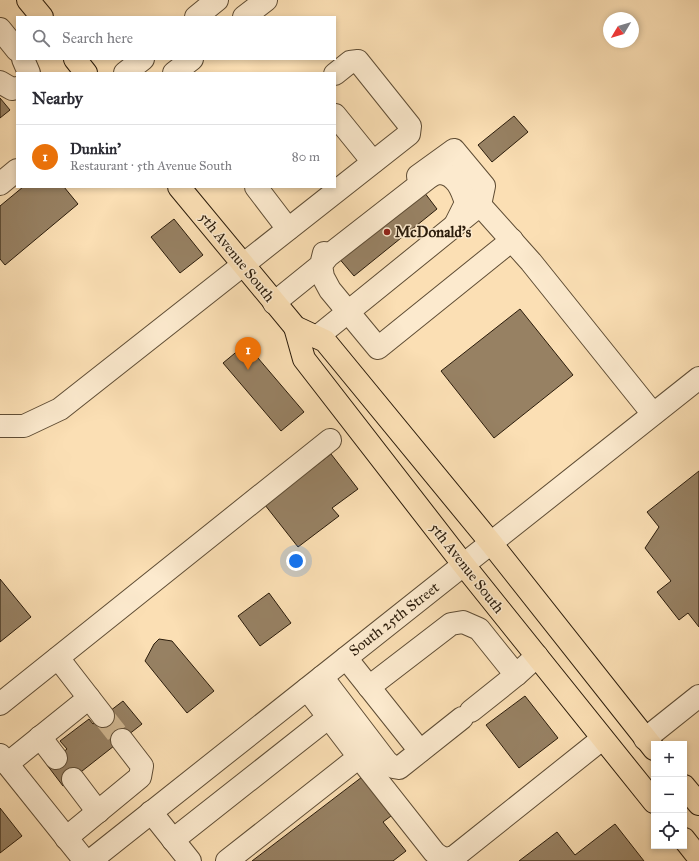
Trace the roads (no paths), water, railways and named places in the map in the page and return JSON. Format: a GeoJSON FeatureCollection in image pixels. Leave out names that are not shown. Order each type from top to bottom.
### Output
{"type":"FeatureCollection","features":[{"type":"Feature","properties":{"kind":"main road"},"geometry":{"type":"LineString","coordinates":[[28,0],[41,16]]}},
{"type":"Feature","properties":{"kind":"main road"},"geometry":{"type":"LineString","coordinates":[[76,60],[85,72]]}},
{"type":"Feature","properties":{"kind":"main road","name":"5th Avenue South"},"geometry":{"type":"LineString","coordinates":[[180,188],[274,303],[295,326],[325,341],[491,543],[650,744]]}},
{"type":"Feature","properties":{"kind":"main road","name":"5th Avenue South"},"geometry":{"type":"LineString","coordinates":[[295,326],[304,359],[602,739],[651,798]]}},
{"type":"Feature","properties":{"kind":"main road"},"geometry":{"type":"LineString","coordinates":[[687,790],[699,804]]}},
{"type":"Feature","properties":{"kind":"main road"},"geometry":{"type":"LineString","coordinates":[[687,844],[699,858]]}},
{"type":"Feature","properties":{"kind":"street"},"geometry":{"type":"LineString","coordinates":[[197,16],[217,0]]}},
{"type":"Feature","properties":{"kind":"street"},"geometry":{"type":"LineString","coordinates":[[245,16],[266,0]]}},
{"type":"Feature","properties":{"kind":"street"},"geometry":{"type":"LineString","coordinates":[[0,29],[16,49]]}},
{"type":"Feature","properties":{"kind":"street"},"geometry":{"type":"LineString","coordinates":[[23,60],[29,72]]}},
{"type":"Feature","properties":{"kind":"street"},"geometry":{"type":"LineString","coordinates":[[126,72],[142,60]]}},
{"type":"Feature","properties":{"kind":"street"},"geometry":{"type":"LineString","coordinates":[[175,72],[191,60]]}},
{"type":"Feature","properties":{"kind":"street"},"geometry":{"type":"LineString","coordinates":[[0,426],[24,426],[60,409],[409,134],[410,126],[358,61],[350,62],[336,73]]}},
{"type":"Feature","properties":{"kind":"street"},"geometry":{"type":"LineString","coordinates":[[0,82],[12,89],[16,88]]}},
{"type":"Feature","properties":{"kind":"street"},"geometry":{"type":"LineString","coordinates":[[336,116],[373,162]]}},
{"type":"Feature","properties":{"kind":"street"},"geometry":{"type":"LineString","coordinates":[[317,337],[348,311],[480,205],[484,186],[454,150],[427,169],[325,249],[321,265],[323,277],[330,290],[348,311],[378,348],[512,240]]}},
{"type":"Feature","properties":{"kind":"street"},"geometry":{"type":"LineString","coordinates":[[274,303],[321,265],[328,256],[428,178],[453,167],[468,174],[478,188],[480,205],[532,262],[653,414]]}},
{"type":"Feature","properties":{"kind":"street"},"geometry":{"type":"LineString","coordinates":[[0,184],[16,171]]}},
{"type":"Feature","properties":{"kind":"street"},"geometry":{"type":"LineString","coordinates":[[438,173],[449,175],[461,188],[466,203],[455,225]]}},
{"type":"Feature","properties":{"kind":"street"},"geometry":{"type":"LineString","coordinates":[[257,188],[288,229]]}},
{"type":"Feature","properties":{"kind":"street","name":"South 25th Street"},"geometry":{"type":"LineString","coordinates":[[90,861],[699,378]]}},
{"type":"Feature","properties":{"kind":"street"},"geometry":{"type":"LineString","coordinates":[[0,704],[330,440]]}},
{"type":"Feature","properties":{"kind":"street"},"geometry":{"type":"LineString","coordinates":[[369,687],[451,624],[464,622],[479,629],[516,675]]}},
{"type":"Feature","properties":{"kind":"street"},"geometry":{"type":"LineString","coordinates":[[315,683],[386,761],[393,767],[399,768],[516,675],[537,656]]}},
{"type":"Feature","properties":{"kind":"street"},"geometry":{"type":"LineString","coordinates":[[58,658],[103,716]]}},
{"type":"Feature","properties":{"kind":"street"},"geometry":{"type":"LineString","coordinates":[[346,658],[420,751]]}},
{"type":"Feature","properties":{"kind":"street"},"geometry":{"type":"LineString","coordinates":[[315,683],[329,717],[359,757],[434,852],[440,857],[447,859],[454,857],[602,739]]}},
{"type":"Feature","properties":{"kind":"street"},"geometry":{"type":"LineString","coordinates":[[650,744],[699,696]]}},
{"type":"Feature","properties":{"kind":"street"},"geometry":{"type":"LineString","coordinates":[[85,861],[3,760],[40,737],[89,698]]}},
{"type":"Feature","properties":{"kind":"street"},"geometry":{"type":"LineString","coordinates":[[173,840],[329,717]]}},
{"type":"Feature","properties":{"kind":"street"},"geometry":{"type":"LineString","coordinates":[[40,737],[56,758]]}},
{"type":"Feature","properties":{"kind":"street"},"geometry":{"type":"LineString","coordinates":[[66,838],[140,777],[142,766],[122,740]]}},
{"type":"Feature","properties":{"kind":"street"},"geometry":{"type":"LineString","coordinates":[[227,861],[359,757]]}},
{"type":"Feature","properties":{"kind":"street"},"geometry":{"type":"LineString","coordinates":[[73,779],[98,812]]}},
{"type":"Feature","properties":{"kind":"street"},"geometry":{"type":"LineString","coordinates":[[120,794],[173,840],[190,861]]}},
{"type":"Feature","properties":{"kind":"tunnel"},"geometry":{"type":"LineString","coordinates":[[103,716],[122,740]]}},
{"type":"Feature","properties":{"kind":"place","name":"McDonald's"},"geometry":{"type":"Point","coordinates":[387,232]}},
{"type":"Feature","properties":{"kind":"place","name":"Dunkin'"},"geometry":{"type":"Point","coordinates":[248,370]}}]}
